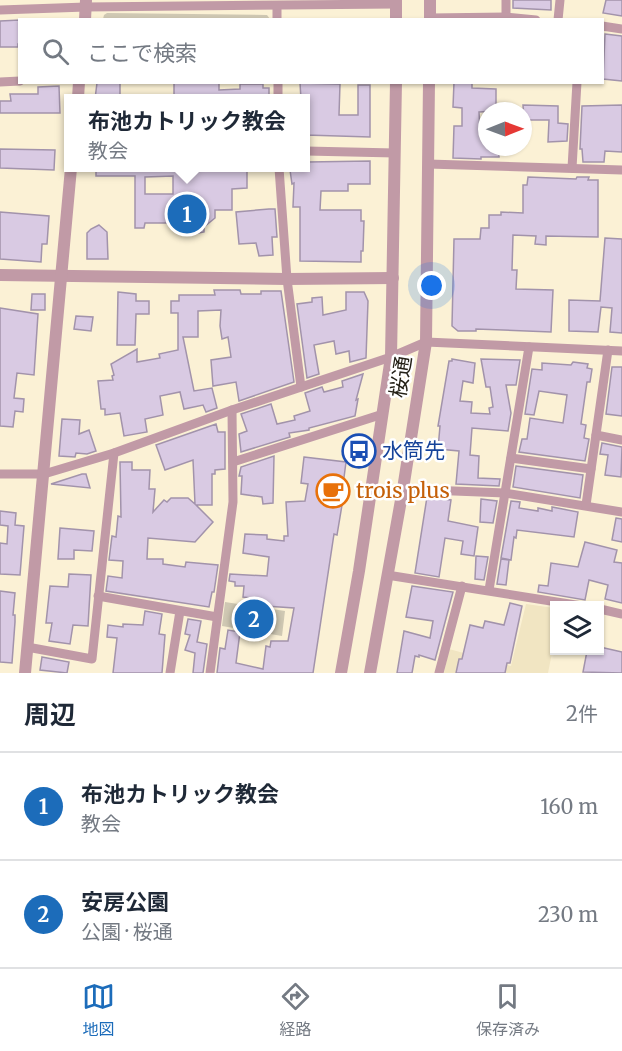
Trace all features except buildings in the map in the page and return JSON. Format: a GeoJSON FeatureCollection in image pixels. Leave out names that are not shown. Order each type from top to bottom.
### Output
{"type":"FeatureCollection","features":[{"type":"Feature","properties":{"kind":"street"},"geometry":{"type":"LineString","coordinates":[[430,0],[430,18]]}},
{"type":"Feature","properties":{"kind":"street"},"geometry":{"type":"LineString","coordinates":[[506,0],[506,16]]}},
{"type":"Feature","properties":{"kind":"street"},"geometry":{"type":"LineString","coordinates":[[558,18],[560,0]]}},
{"type":"Feature","properties":{"kind":"street"},"geometry":{"type":"LineString","coordinates":[[0,10],[396,2],[396,18]]}},
{"type":"Feature","properties":{"kind":"street"},"geometry":{"type":"LineString","coordinates":[[277,6],[277,18]]}},
{"type":"Feature","properties":{"kind":"street"},"geometry":{"type":"LineString","coordinates":[[455,18],[506,16],[521,18]]}},
{"type":"Feature","properties":{"kind":"street"},"geometry":{"type":"LineString","coordinates":[[604,27],[622,29]]}},
{"type":"Feature","properties":{"kind":"street"},"geometry":{"type":"LineString","coordinates":[[0,82],[18,81]]}},
{"type":"Feature","properties":{"kind":"street","name":"桜通"},"geometry":{"type":"LineString","coordinates":[[341,673],[359,571],[391,357],[396,84]]}},
{"type":"Feature","properties":{"kind":"street","name":"桜通"},"geometry":{"type":"LineString","coordinates":[[370,673],[403,489],[426,342],[429,84]]}},
{"type":"Feature","properties":{"kind":"street"},"geometry":{"type":"LineString","coordinates":[[572,168],[577,84]]}},
{"type":"Feature","properties":{"kind":"street"},"geometry":{"type":"LineString","coordinates":[[310,151],[396,153]]}},
{"type":"Feature","properties":{"kind":"street"},"geometry":{"type":"LineString","coordinates":[[428,165],[622,170]]}},
{"type":"Feature","properties":{"kind":"street"},"geometry":{"type":"LineString","coordinates":[[25,673],[71,172]]}},
{"type":"Feature","properties":{"kind":"street"},"geometry":{"type":"LineString","coordinates":[[279,172],[287,279],[301,387]]}},
{"type":"Feature","properties":{"kind":"street"},"geometry":{"type":"LineString","coordinates":[[0,275],[393,279]]}},
{"type":"Feature","properties":{"kind":"street"},"geometry":{"type":"LineString","coordinates":[[0,474],[44,474],[114,453],[232,410],[391,357],[426,342],[622,351]]}},
{"type":"Feature","properties":{"kind":"street"},"geometry":{"type":"LineString","coordinates":[[489,590],[529,347]]}},
{"type":"Feature","properties":{"kind":"street"},"geometry":{"type":"LineString","coordinates":[[586,505],[608,350]]}},
{"type":"Feature","properties":{"kind":"street"},"geometry":{"type":"LineString","coordinates":[[210,673],[233,502],[232,410]]}},
{"type":"Feature","properties":{"kind":"street"},"geometry":{"type":"LineString","coordinates":[[232,462],[383,414]]}},
{"type":"Feature","properties":{"kind":"street"},"geometry":{"type":"LineString","coordinates":[[596,435],[622,440]]}},
{"type":"Feature","properties":{"kind":"street"},"geometry":{"type":"LineString","coordinates":[[27,647],[92,659],[114,453]]}},
{"type":"Feature","properties":{"kind":"street"},"geometry":{"type":"LineString","coordinates":[[511,458],[591,469]]}},
{"type":"Feature","properties":{"kind":"street"},"geometry":{"type":"LineString","coordinates":[[403,489],[505,493],[622,512]]}},
{"type":"Feature","properties":{"kind":"street"},"geometry":{"type":"LineString","coordinates":[[387,575],[553,601]]}},
{"type":"Feature","properties":{"kind":"street"},"geometry":{"type":"LineString","coordinates":[[439,673],[462,586]]}},
{"type":"Feature","properties":{"kind":"street"},"geometry":{"type":"LineString","coordinates":[[98,596],[217,617]]}},
{"type":"Feature","properties":{"kind":"street"},"geometry":{"type":"LineString","coordinates":[[604,610],[622,614]]}},
{"type":"Feature","properties":{"kind":"street"},"geometry":{"type":"LineString","coordinates":[[170,673],[180,611]]}},
{"type":"Feature","properties":{"kind":"shaded area"},"geometry":{"type":"Polygon","coordinates":[[[107,13],[267,15],[269,18],[103,18],[107,13]]]}},
{"type":"Feature","properties":{"kind":"shaded area"},"geometry":{"type":"Polygon","coordinates":[[[225,602],[285,611],[282,636],[222,626],[225,602]]]}},
{"type":"Feature","properties":{"kind":"shaded area"},"geometry":{"type":"Polygon","coordinates":[[[526,604],[550,607],[552,655],[548,673],[444,673],[449,649],[511,666],[526,604]]]}},
{"type":"Feature","properties":{"kind":"place","name":"布池カトリック教会"},"geometry":{"type":"Point","coordinates":[187,214]}},
{"type":"Feature","properties":{"kind":"place","name":"水筒先"},"geometry":{"type":"Point","coordinates":[359,451]}},
{"type":"Feature","properties":{"kind":"place","name":"trois plus"},"geometry":{"type":"Point","coordinates":[333,491]}},
{"type":"Feature","properties":{"kind":"place","name":"安房公園"},"geometry":{"type":"Point","coordinates":[254,619]}}]}
